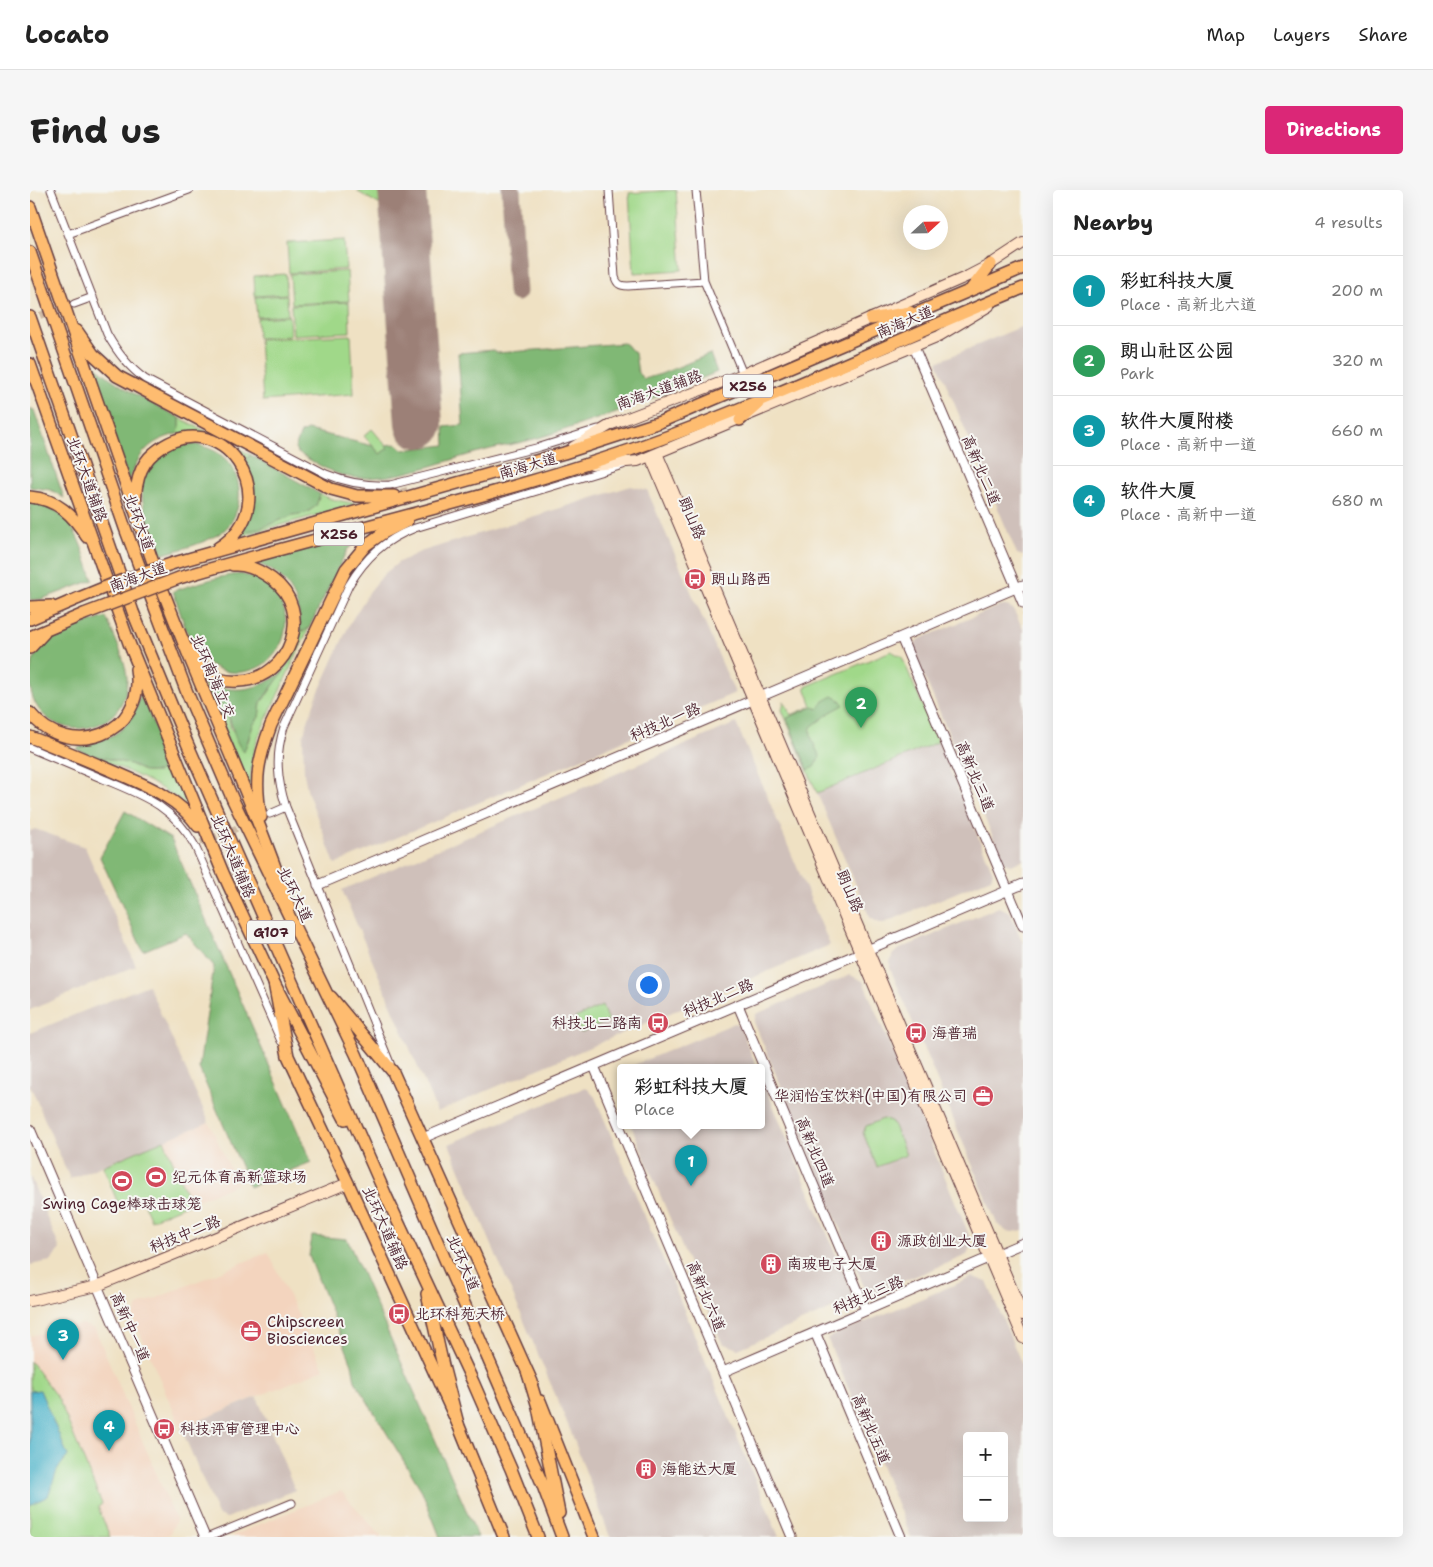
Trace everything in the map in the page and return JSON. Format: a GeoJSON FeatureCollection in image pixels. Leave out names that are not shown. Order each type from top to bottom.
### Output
{"type":"FeatureCollection","features":[{"type":"Feature","properties":{"kind":"main road"},"geometry":{"type":"LineString","coordinates":[[30,207],[139,525]]}},
{"type":"Feature","properties":{"kind":"main road","name":"南海大道辅路"},"geometry":{"type":"LineString","coordinates":[[612,424],[742,374],[871,319],[991,264],[1023,243]]}},
{"type":"Feature","properties":{"kind":"main road","name":"北环大道"},"geometry":{"type":"LineString","coordinates":[[30,252],[125,528],[186,690],[233,800],[356,1054],[542,1483],[563,1537]]}},
{"type":"Feature","properties":{"kind":"main road"},"geometry":{"type":"LineString","coordinates":[[970,291],[991,264]]}},
{"type":"Feature","properties":{"kind":"main road","name":"南海大道"},"geometry":{"type":"LineString","coordinates":[[30,618],[118,582],[174,563],[564,453],[629,432],[687,411],[1023,268]]}},
{"type":"Feature","properties":{"kind":"main road"},"geometry":{"type":"LineString","coordinates":[[578,467],[638,461],[653,455],[948,332],[1018,290]]}},
{"type":"Feature","properties":{"kind":"main road","name":"南海大道"},"geometry":{"type":"LineString","coordinates":[[30,637],[84,614],[180,578],[578,467],[678,433],[1018,290]]}},
{"type":"Feature","properties":{"kind":"main road"},"geometry":{"type":"LineString","coordinates":[[871,319],[928,309]]}},
{"type":"Feature","properties":{"kind":"main road"},"geometry":{"type":"LineString","coordinates":[[68,316],[93,354],[117,376],[331,489],[357,496],[382,497],[440,488]]}},
{"type":"Feature","properties":{"kind":"main road","name":"G107"},"geometry":{"type":"LineString","coordinates":[[30,317],[133,612],[187,743],[387,1198],[419,1264],[511,1469],[538,1537]]}},
{"type":"Feature","properties":{"kind":"main road","name":"北环大道辅路"},"geometry":{"type":"LineString","coordinates":[[30,364],[129,643],[222,873],[274,983],[288,1056],[458,1424],[504,1537]]}},
{"type":"Feature","properties":{"kind":"main road"},"geometry":{"type":"LineString","coordinates":[[740,420],[765,398]]}},
{"type":"Feature","properties":{"kind":"main road","name":"南海大道"},"geometry":{"type":"LineString","coordinates":[[564,453],[612,424]]}},
{"type":"Feature","properties":{"kind":"main road"},"geometry":{"type":"LineString","coordinates":[[139,525],[136,500],[137,485],[141,471],[150,456],[175,440],[191,436],[204,437],[231,453],[247,480],[250,494],[244,521],[235,535],[211,553]]}},
{"type":"Feature","properties":{"kind":"main road","name":"朗山路"},"geometry":{"type":"LineString","coordinates":[[653,455],[993,1256],[1023,1338]]}},
{"type":"Feature","properties":{"kind":"main road"},"geometry":{"type":"LineString","coordinates":[[30,497],[60,505],[69,512],[86,536],[100,561]]}},
{"type":"Feature","properties":{"kind":"main road"},"geometry":{"type":"LineString","coordinates":[[297,930],[264,836],[257,788],[259,759],[263,746],[346,569],[366,545],[383,533],[407,520],[454,502]]}},
{"type":"Feature","properties":{"kind":"main road","name":"北环南海立交"},"geometry":{"type":"LineString","coordinates":[[139,525],[179,634],[264,836]]}},
{"type":"Feature","properties":{"kind":"main road"},"geometry":{"type":"LineString","coordinates":[[179,634],[202,667],[220,679],[232,681],[256,678],[277,665],[286,654],[295,629],[295,616],[285,591],[264,573],[237,565],[224,565]]}},
{"type":"Feature","properties":{"kind":"main road"},"geometry":{"type":"LineString","coordinates":[[30,607],[58,606]]}},
{"type":"Feature","properties":{"kind":"main road"},"geometry":{"type":"LineString","coordinates":[[30,648],[37,639],[55,626]]}},
{"type":"Feature","properties":{"kind":"main road"},"geometry":{"type":"LineString","coordinates":[[30,713],[44,727],[65,736],[87,738],[115,728],[129,713],[136,694],[137,674],[129,643]]}},
{"type":"Feature","properties":{"kind":"main road"},"geometry":{"type":"LineString","coordinates":[[30,736],[150,788],[179,805],[198,826],[222,873]]}},
{"type":"Feature","properties":{"kind":"main road"},"geometry":{"type":"LineString","coordinates":[[274,983],[387,1198]]}},
{"type":"Feature","properties":{"kind":"main road"},"geometry":{"type":"LineString","coordinates":[[322,986],[393,1072],[528,1374],[594,1537]]}},
{"type":"Feature","properties":{"kind":"main road","name":"科技中二路"},"geometry":{"type":"LineString","coordinates":[[30,1301],[97,1286],[348,1183]]}},
{"type":"Feature","properties":{"kind":"main road","name":"朗山路"},"geometry":{"type":"LineString","coordinates":[[993,1256],[1023,1316]]}},
{"type":"Feature","properties":{"kind":"main road"},"geometry":{"type":"LineString","coordinates":[[419,1264],[458,1424]]}},
{"type":"Feature","properties":{"kind":"main road"},"geometry":{"type":"LineString","coordinates":[[528,1374],[538,1407],[563,1537]]}},
{"type":"Feature","properties":{"kind":"street"},"geometry":{"type":"LineString","coordinates":[[51,190],[93,297],[74,304]]}},
{"type":"Feature","properties":{"kind":"street"},"geometry":{"type":"LineString","coordinates":[[68,234],[189,190]]}},
{"type":"Feature","properties":{"kind":"street"},"geometry":{"type":"LineString","coordinates":[[610,190],[616,282],[621,286],[628,286],[704,281]]}},
{"type":"Feature","properties":{"kind":"street"},"geometry":{"type":"LineString","coordinates":[[696,190],[704,281],[742,374]]}},
{"type":"Feature","properties":{"kind":"street","name":"南海大道辅路"},"geometry":{"type":"LineString","coordinates":[[93,297],[107,334],[117,351],[129,366],[145,379],[340,480],[373,486],[402,486],[540,447],[612,424]]}},
{"type":"Feature","properties":{"kind":"street","name":"高新北二道"},"geometry":{"type":"LineString","coordinates":[[914,347],[1020,586],[1023,603]]}},
{"type":"Feature","properties":{"kind":"street"},"geometry":{"type":"LineString","coordinates":[[393,1072],[286,807],[278,773],[280,741],[284,726],[340,602],[361,565],[374,551],[414,525],[548,489],[638,461]]}},
{"type":"Feature","properties":{"kind":"street","name":"科技北一路"},"geometry":{"type":"LineString","coordinates":[[318,885],[1020,586]]}},
{"type":"Feature","properties":{"kind":"street","name":"高新北三道"},"geometry":{"type":"LineString","coordinates":[[901,637],[1023,926]]}},
{"type":"Feature","properties":{"kind":"street"},"geometry":{"type":"LineString","coordinates":[[30,748],[150,799],[178,821],[198,844],[288,1056]]}},
{"type":"Feature","properties":{"kind":"street"},"geometry":{"type":"LineString","coordinates":[[270,814],[286,807]]}},
{"type":"Feature","properties":{"kind":"street","name":"科技北二路"},"geometry":{"type":"LineString","coordinates":[[423,1138],[1023,884]]}},
{"type":"Feature","properties":{"kind":"street","name":"高新北四道"},"geometry":{"type":"LineString","coordinates":[[738,1004],[763,1064]]}},
{"type":"Feature","properties":{"kind":"street","name":"高新北六道"},"geometry":{"type":"LineString","coordinates":[[594,1066],[617,1121]]}},
{"type":"Feature","properties":{"kind":"street","name":"高新北四道"},"geometry":{"type":"LineString","coordinates":[[765,1069],[866,1310]]}},
{"type":"Feature","properties":{"kind":"street","name":"高新中一道"},"geometry":{"type":"LineString","coordinates":[[30,1129],[205,1537]]}},
{"type":"Feature","properties":{"kind":"street","name":"高新北六道"},"geometry":{"type":"LineString","coordinates":[[621,1129],[792,1537]]}},
{"type":"Feature","properties":{"kind":"street","name":"科技北三路"},"geometry":{"type":"LineString","coordinates":[[723,1372],[1023,1243]]}},
{"type":"Feature","properties":{"kind":"street","name":"高新北五道"},"geometry":{"type":"LineString","coordinates":[[815,1332],[901,1537]]}},
{"type":"Feature","properties":{"kind":"street"},"geometry":{"type":"LineString","coordinates":[[209,1537],[292,1503]]}},
{"type":"Feature","properties":{"kind":"shaded area"},"geometry":{"type":"Polygon","coordinates":[[[1023,326],[1023,556],[1017,554],[937,362],[1023,326]]]}},
{"type":"Feature","properties":{"kind":"shaded area"},"geometry":{"type":"Polygon","coordinates":[[[631,486],[647,490],[735,693],[335,864],[308,793],[304,774],[303,736],[316,698],[350,623],[370,591],[384,574],[399,562],[420,552],[631,486]]]}},
{"type":"Feature","properties":{"kind":"shaded area"},"geometry":{"type":"Polygon","coordinates":[[[1000,606],[1007,606],[1013,609],[1023,629],[1023,860],[1011,865],[1004,863],[913,650],[917,640],[1000,606]]]}},
{"type":"Feature","properties":{"kind":"shaded area"},"geometry":{"type":"Polygon","coordinates":[[[736,723],[830,945],[437,1112],[342,890],[736,723]]]}},
{"type":"Feature","properties":{"kind":"shaded area"},"geometry":{"type":"Polygon","coordinates":[[[938,742],[993,872],[991,878],[884,923],[879,923],[870,918],[817,793],[938,742]]]}},
{"type":"Feature","properties":{"kind":"shaded area"},"geometry":{"type":"Polygon","coordinates":[[[35,829],[85,847],[136,966],[30,1010],[30,831],[35,829]]]}},
{"type":"Feature","properties":{"kind":"shaded area","name":"华润怡宝饮料(中国)有限公司"},"geometry":{"type":"Polygon","coordinates":[[[999,907],[1010,912],[1023,944],[1023,1230],[1013,1232],[1006,1231],[997,1224],[890,968],[893,954],[900,949],[999,907]]]}},
{"type":"Feature","properties":{"kind":"shaded area"},"geometry":{"type":"Polygon","coordinates":[[[850,975],[863,981],[972,1242],[967,1255],[875,1293],[865,1289],[754,1022],[756,1014],[850,975]]]}},
{"type":"Feature","properties":{"kind":"shaded area"},"geometry":{"type":"Polygon","coordinates":[[[148,985],[209,1122],[70,1179],[30,1085],[30,1033],[148,985]]]}},
{"type":"Feature","properties":{"kind":"shaded area"},"geometry":{"type":"Polygon","coordinates":[[[735,1023],[740,1027],[756,1064],[636,1064],[735,1023]]]}},
{"type":"Feature","properties":{"kind":"shaded area"},"geometry":{"type":"Polygon","coordinates":[[[765,1086],[853,1295],[850,1301],[738,1349],[722,1343],[633,1129],[765,1129],[765,1086]]]}},
{"type":"Feature","properties":{"kind":"shaded area"},"geometry":{"type":"Polygon","coordinates":[[[586,1087],[595,1097],[779,1537],[610,1537],[571,1432],[449,1144],[586,1087]]]}},
{"type":"Feature","properties":{"kind":"shaded area"},"geometry":{"type":"Polygon","coordinates":[[[209,1122],[237,1184],[190,1203],[164,1140],[209,1122]]]}},
{"type":"Feature","properties":{"kind":"shaded area"},"geometry":{"type":"Polygon","coordinates":[[[30,1176],[60,1249],[51,1261],[30,1265],[30,1176]]]}},
{"type":"Feature","properties":{"kind":"shaded area"},"geometry":{"type":"Polygon","coordinates":[[[268,1252],[324,1369],[181,1428],[133,1317],[138,1306],[268,1252]]]}},
{"type":"Feature","properties":{"kind":"shaded area"},"geometry":{"type":"Polygon","coordinates":[[[973,1277],[987,1282],[1023,1367],[1023,1537],[911,1537],[827,1338],[973,1277]]]}},
{"type":"Feature","properties":{"kind":"shaded area"},"geometry":{"type":"Polygon","coordinates":[[[82,1324],[95,1329],[176,1520],[170,1534],[162,1537],[110,1537],[97,1506],[102,1504],[59,1400],[30,1361],[30,1336],[82,1324]]]}},
{"type":"Feature","properties":{"kind":"shaded area"},"geometry":{"type":"Polygon","coordinates":[[[257,1397],[295,1490],[227,1518],[218,1515],[181,1428],[257,1397]]]}},
{"type":"Feature","properties":{"kind":"shaded area"},"geometry":{"type":"Polygon","coordinates":[[[341,1491],[382,1537],[233,1537],[234,1535],[341,1491]]]}},
{"type":"Feature","properties":{"kind":"green space"},"geometry":{"type":"Polygon","coordinates":[[[358,190],[392,190],[394,213],[358,192],[358,190]]]}},
{"type":"Feature","properties":{"kind":"green space"},"geometry":{"type":"Polygon","coordinates":[[[676,190],[682,270],[634,273],[629,193],[676,190]]]}},
{"type":"Feature","properties":{"kind":"green space"},"geometry":{"type":"Polygon","coordinates":[[[344,240],[346,269],[289,273],[287,243],[344,240]]]}},
{"type":"Feature","properties":{"kind":"green space"},"geometry":{"type":"Polygon","coordinates":[[[347,271],[349,301],[292,304],[290,274],[347,271]]]}},
{"type":"Feature","properties":{"kind":"green space"},"geometry":{"type":"Polygon","coordinates":[[[286,274],[287,294],[255,296],[254,276],[286,274]]]}},
{"type":"Feature","properties":{"kind":"green space"},"geometry":{"type":"Polygon","coordinates":[[[287,295],[288,315],[257,317],[255,297],[287,295]]]}},
{"type":"Feature","properties":{"kind":"green space"},"geometry":{"type":"Polygon","coordinates":[[[349,302],[350,332],[293,335],[291,305],[349,302]]]}},
{"type":"Feature","properties":{"kind":"green space"},"geometry":{"type":"Polygon","coordinates":[[[289,316],[290,336],[258,338],[257,318],[289,316]]]}},
{"type":"Feature","properties":{"kind":"green space"},"geometry":{"type":"Polygon","coordinates":[[[351,335],[354,394],[263,401],[259,339],[351,335]]]}},
{"type":"Feature","properties":{"kind":"green space"},"geometry":{"type":"Polygon","coordinates":[[[624,343],[635,353],[638,373],[644,379],[710,354],[717,372],[628,408],[561,431],[475,453],[419,470],[389,476],[360,478],[343,476],[313,462],[298,453],[295,448],[301,433],[308,430],[373,446],[380,454],[388,448],[385,445],[396,444],[403,450],[445,445],[444,427],[463,425],[458,353],[493,350],[497,353],[624,343]]]}},
{"type":"Feature","properties":{"kind":"green space"},"geometry":{"type":"Polygon","coordinates":[[[89,360],[110,378],[180,418],[180,427],[177,434],[151,445],[140,456],[129,482],[89,360]]]}},
{"type":"Feature","properties":{"kind":"green space"},"geometry":{"type":"Polygon","coordinates":[[[30,408],[34,410],[64,498],[51,490],[30,487],[30,408]]]}},
{"type":"Feature","properties":{"kind":"green space"},"geometry":{"type":"Polygon","coordinates":[[[180,418],[251,455],[243,461],[197,433],[177,434],[180,427],[180,418]]]}},
{"type":"Feature","properties":{"kind":"green space"},"geometry":{"type":"Polygon","coordinates":[[[372,429],[388,448],[380,454],[364,436],[372,429]]]}},
{"type":"Feature","properties":{"kind":"green space"},"geometry":{"type":"Polygon","coordinates":[[[194,444],[209,448],[222,456],[230,464],[238,483],[238,505],[235,515],[230,524],[215,536],[200,543],[160,555],[143,503],[142,487],[144,479],[152,464],[164,453],[179,446],[194,444]]]}},
{"type":"Feature","properties":{"kind":"green space"},"geometry":{"type":"Polygon","coordinates":[[[251,455],[320,494],[316,506],[306,513],[293,515],[258,529],[241,532],[251,514],[253,505],[254,496],[251,479],[243,461],[251,455]]]}},
{"type":"Feature","properties":{"kind":"green space"},"geometry":{"type":"Polygon","coordinates":[[[320,494],[331,499],[357,504],[237,537],[241,532],[258,529],[293,515],[306,513],[316,506],[320,494]]]}},
{"type":"Feature","properties":{"kind":"green space"},"geometry":{"type":"Polygon","coordinates":[[[30,502],[45,505],[57,511],[66,520],[74,530],[79,541],[93,580],[42,599],[30,600],[30,502]]]}},
{"type":"Feature","properties":{"kind":"green space"},"geometry":{"type":"Polygon","coordinates":[[[366,532],[347,550],[309,628],[300,631],[297,604],[290,589],[279,576],[257,562],[366,532]]]}},
{"type":"Feature","properties":{"kind":"green space"},"geometry":{"type":"Polygon","coordinates":[[[241,574],[256,578],[272,588],[281,602],[286,619],[284,635],[278,650],[266,663],[250,671],[229,672],[211,665],[197,652],[186,631],[173,591],[215,578],[241,574]]]}},
{"type":"Feature","properties":{"kind":"green space"},"geometry":{"type":"Polygon","coordinates":[[[106,617],[119,647],[126,671],[127,678],[123,700],[112,715],[97,725],[79,728],[61,726],[45,716],[34,701],[30,679],[33,661],[38,652],[57,635],[106,617]]]}},
{"type":"Feature","properties":{"kind":"green space"},"geometry":{"type":"Polygon","coordinates":[[[309,628],[260,733],[253,753],[249,792],[201,677],[213,685],[219,701],[228,714],[231,729],[248,742],[253,725],[259,717],[261,702],[293,656],[298,645],[300,631],[309,628]]]}},
{"type":"Feature","properties":{"kind":"green space"},"geometry":{"type":"Polygon","coordinates":[[[891,651],[902,657],[938,742],[817,793],[782,710],[784,701],[791,715],[812,706],[805,687],[891,651]]]}},
{"type":"Feature","properties":{"kind":"green space"},"geometry":{"type":"Polygon","coordinates":[[[284,671],[261,702],[259,717],[253,725],[244,752],[240,748],[229,718],[213,685],[232,689],[250,688],[267,682],[284,671]]]}},
{"type":"Feature","properties":{"kind":"green space"},"geometry":{"type":"Polygon","coordinates":[[[141,693],[169,763],[158,772],[146,772],[130,764],[88,754],[76,749],[120,731],[130,720],[141,693]]]}},
{"type":"Feature","properties":{"kind":"green space"},"geometry":{"type":"Polygon","coordinates":[[[833,696],[844,705],[811,727],[812,739],[820,757],[814,767],[808,770],[787,718],[813,707],[818,709],[824,701],[833,696]]]}},
{"type":"Feature","properties":{"kind":"green space"},"geometry":{"type":"Polygon","coordinates":[[[88,754],[130,764],[146,772],[158,772],[169,763],[190,809],[154,784],[88,754]]]}},
{"type":"Feature","properties":{"kind":"green space"},"geometry":{"type":"Polygon","coordinates":[[[125,811],[171,839],[311,1162],[250,1187],[199,1068],[214,966],[186,933],[143,951],[100,857],[125,811]]]}},
{"type":"Feature","properties":{"kind":"green space"},"geometry":{"type":"Polygon","coordinates":[[[602,1006],[608,1021],[581,1033],[575,1018],[602,1006]]]}},
{"type":"Feature","properties":{"kind":"green space"},"geometry":{"type":"Polygon","coordinates":[[[883,1119],[891,1121],[906,1155],[877,1167],[863,1133],[866,1126],[883,1119]]]}},
{"type":"Feature","properties":{"kind":"green space","name":"纪元体育高新篮球场"},"geometry":{"type":"Polygon","coordinates":[[[164,1140],[190,1203],[151,1220],[141,1197],[119,1206],[103,1166],[164,1140]]]}},
{"type":"Feature","properties":{"kind":"green space"},"geometry":{"type":"Polygon","coordinates":[[[312,1236],[347,1239],[478,1537],[440,1537],[422,1491],[355,1381],[352,1364],[309,1256],[312,1236]]]}},
{"type":"Feature","properties":{"kind":"green space"},"geometry":{"type":"Polygon","coordinates":[[[30,1361],[59,1400],[102,1504],[98,1507],[110,1537],[30,1537],[30,1361]]]}},
{"type":"Feature","properties":{"kind":"water"},"geometry":{"type":"Polygon","coordinates":[[[40,1390],[68,1456],[58,1468],[48,1496],[30,1505],[30,1391],[40,1390]]]}},
{"type":"Feature","properties":{"kind":"taxiway"},"geometry":{"type":"LineString","coordinates":[[511,190],[517,292]]}},
{"type":"Feature","properties":{"kind":"runway"},"geometry":{"type":"LineString","coordinates":[[402,190],[419,424]]}},
{"type":"Feature","properties":{"kind":"tunnel"},"geometry":{"type":"LineString","coordinates":[[30,319],[66,306]]}},
{"type":"Feature","properties":{"kind":"tunnel"},"geometry":{"type":"LineString","coordinates":[[403,488],[413,522]]}},
{"type":"Feature","properties":{"kind":"tunnel"},"geometry":{"type":"LineString","coordinates":[[201,843],[247,824]]}},
{"type":"Feature","properties":{"kind":"place","name":"朗山路西"},"geometry":{"type":"Point","coordinates":[695,579]}},
{"type":"Feature","properties":{"kind":"place","name":"朗山社区公园"},"geometry":{"type":"Point","coordinates":[861,728]}},
{"type":"Feature","properties":{"kind":"place","name":"科技北二路南"},"geometry":{"type":"Point","coordinates":[658,1023]}},
{"type":"Feature","properties":{"kind":"place","name":"海普瑞"},"geometry":{"type":"Point","coordinates":[916,1033]}},
{"type":"Feature","properties":{"kind":"place","name":"华润怡宝饮料(中国)有限公司"},"geometry":{"type":"Point","coordinates":[983,1096]}},
{"type":"Feature","properties":{"kind":"place","name":"纪元体育高新篮球场"},"geometry":{"type":"Point","coordinates":[156,1177]}},
{"type":"Feature","properties":{"kind":"place","name":"Swing Cage棒球击球笼"},"geometry":{"type":"Point","coordinates":[122,1181]}},
{"type":"Feature","properties":{"kind":"place","name":"彩虹科技大厦"},"geometry":{"type":"Point","coordinates":[691,1186]}},
{"type":"Feature","properties":{"kind":"place","name":"源政创业大厦"},"geometry":{"type":"Point","coordinates":[881,1241]}},
{"type":"Feature","properties":{"kind":"place","name":"南玻电子大厦"},"geometry":{"type":"Point","coordinates":[771,1264]}},
{"type":"Feature","properties":{"kind":"place","name":"北环科苑天桥"},"geometry":{"type":"Point","coordinates":[399,1314]}},
{"type":"Feature","properties":{"kind":"place","name":"Chipscreen Biosciences"},"geometry":{"type":"Point","coordinates":[251,1331]}},
{"type":"Feature","properties":{"kind":"place","name":"软件大厦附楼"},"geometry":{"type":"Point","coordinates":[63,1360]}},
{"type":"Feature","properties":{"kind":"place","name":"科技评审管理中心"},"geometry":{"type":"Point","coordinates":[164,1429]}},
{"type":"Feature","properties":{"kind":"place","name":"软件大厦"},"geometry":{"type":"Point","coordinates":[109,1451]}},
{"type":"Feature","properties":{"kind":"place","name":"海能达大厦"},"geometry":{"type":"Point","coordinates":[646,1469]}}]}
